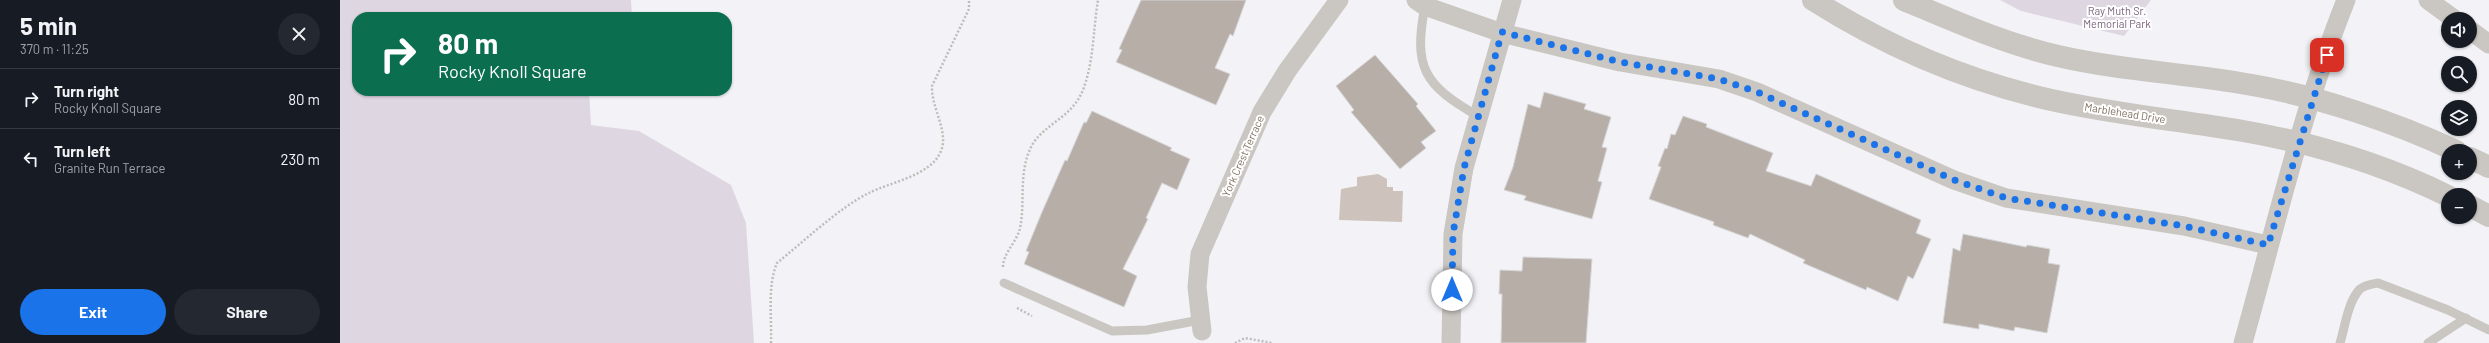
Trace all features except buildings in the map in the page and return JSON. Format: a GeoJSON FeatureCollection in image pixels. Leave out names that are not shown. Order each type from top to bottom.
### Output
{"type":"FeatureCollection","features":[{"type":"Feature","properties":{"kind":"street","name":"York Crest Terrace"},"geometry":{"type":"LineString","coordinates":[[1201,325],[1197,287],[1200,254],[1262,112],[1286,71],[1339,0]]}},
{"type":"Feature","properties":{"kind":"street"},"geometry":{"type":"LineString","coordinates":[[1451,343],[1453,234],[1464,168],[1512,0]]}},
{"type":"Feature","properties":{"kind":"street","name":"Marblehead Drive"},"geometry":{"type":"LineString","coordinates":[[1813,0],[1873,35],[1910,52],[1952,69],[2046,99],[2103,110],[2244,131],[2299,143],[2424,184],[2441,192]]}},
{"type":"Feature","properties":{"kind":"street"},"geometry":{"type":"LineString","coordinates":[[1904,0],[1977,30],[2057,56],[2112,67],[2252,85],[2312,100],[2373,118],[2441,145]]}},
{"type":"Feature","properties":{"kind":"street"},"geometry":{"type":"LineString","coordinates":[[2243,343],[2268,245],[2312,100],[2346,0]]}},
{"type":"Feature","properties":{"kind":"street"},"geometry":{"type":"LineString","coordinates":[[2428,0],[2444,12]]}},
{"type":"Feature","properties":{"kind":"street"},"geometry":{"type":"LineString","coordinates":[[1420,3],[1502,32],[1620,62],[1719,79],[1757,92],[1954,180],[2006,198],[2184,226],[2268,245]]}},
{"type":"Feature","properties":{"kind":"street"},"geometry":{"type":"LineString","coordinates":[[2477,35],[2489,44]]}},
{"type":"Feature","properties":{"kind":"street"},"geometry":{"type":"LineString","coordinates":[[2477,161],[2489,167]]}},
{"type":"Feature","properties":{"kind":"street"},"geometry":{"type":"LineString","coordinates":[[2477,210],[2489,216]]}},
{"type":"Feature","properties":{"kind":"lane"},"geometry":{"type":"LineString","coordinates":[[1420,3],[1420,33],[1424,70],[1442,93],[1478,116]]}},
{"type":"Feature","properties":{"kind":"lane"},"geometry":{"type":"LineString","coordinates":[[1004,283],[1112,331],[1147,330],[1201,325]]}},
{"type":"Feature","properties":{"kind":"lane"},"geometry":{"type":"LineString","coordinates":[[2340,343],[2353,301],[2360,289],[2368,284],[2378,283],[2466,318],[2489,330]]}},
{"type":"Feature","properties":{"kind":"lane"},"geometry":{"type":"LineString","coordinates":[[2428,343],[2466,318]]}},
{"type":"Feature","properties":{"kind":"path"},"geometry":{"type":"LineString","coordinates":[[771,343],[772,285],[777,263],[856,200],[928,167],[941,153],[944,140],[932,96],[932,86],[969,9],[969,0]]}},
{"type":"Feature","properties":{"kind":"path"},"geometry":{"type":"LineString","coordinates":[[1040,319],[1019,310],[1008,298],[1004,283],[1003,264],[1020,230],[1022,186],[1025,163],[1034,143],[1042,133],[1062,119],[1082,91],[1090,68],[1098,0]]}},
{"type":"Feature","properties":{"kind":"path"},"geometry":{"type":"LineString","coordinates":[[1235,343],[1245,338],[1272,343]]}},
{"type":"Feature","properties":{"kind":"green space"},"geometry":{"type":"Polygon","coordinates":[[[340,0],[631,0],[632,12],[352,12],[352,96],[589,96],[591,125],[639,131],[731,185],[746,223],[754,343],[340,343],[340,0]]]}},
{"type":"Feature","properties":{"kind":"green space","name":"Ray Muth Sr. Memorial Park"},"geometry":{"type":"Polygon","coordinates":[[[2000,0],[2151,0],[2124,36],[2021,11],[2000,0]]]}},
{"type":"Feature","properties":{"kind":"shaded area"},"geometry":{"type":"Polygon","coordinates":[[[1378,174],[1387,179],[1387,187],[1393,187],[1393,191],[1403,191],[1402,222],[1339,220],[1341,189],[1357,186],[1357,177],[1378,174]]]}},
{"type":"Feature","properties":{"kind":"route"},"geometry":{"type":"LineString","coordinates":[[1452,290],[1453,234],[1464,168],[1502,32],[1620,62],[1719,79],[1757,92],[1954,180],[2006,198],[2184,226],[2268,245],[2278,218],[2299,143],[2327,55]]}}]}
